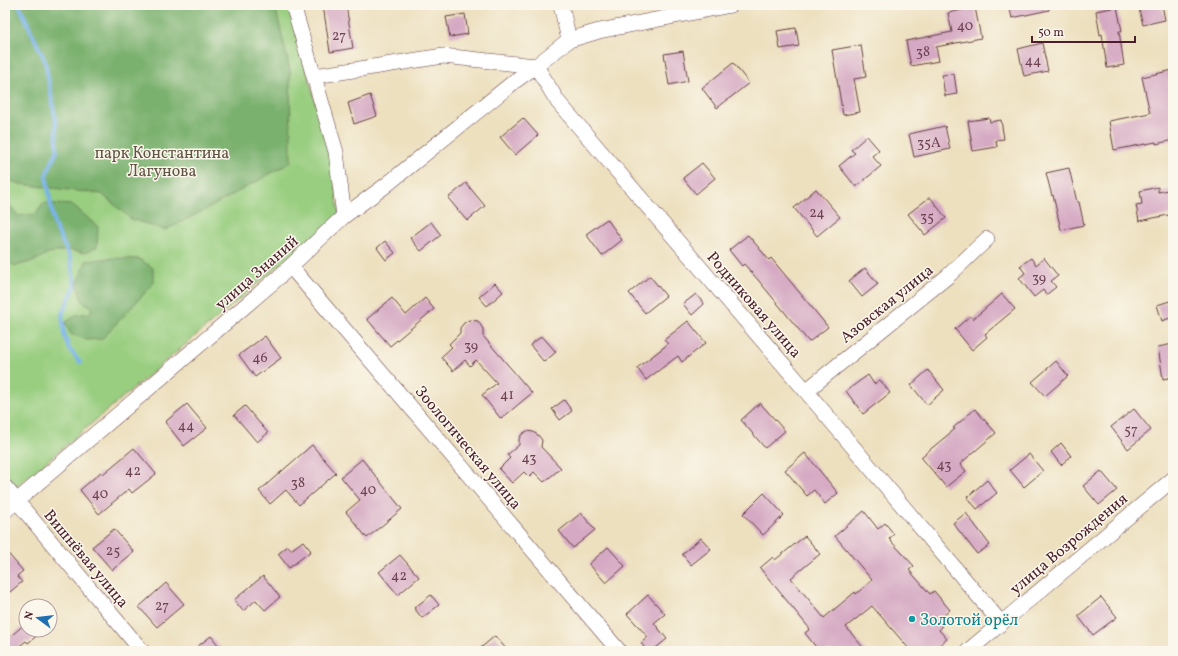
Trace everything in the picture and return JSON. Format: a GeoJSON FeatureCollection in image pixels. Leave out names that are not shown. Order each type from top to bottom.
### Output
{"type":"FeatureCollection","features":[{"type":"Feature","properties":{"kind":"street"},"geometry":{"type":"LineString","coordinates":[[293,5],[336,152],[344,216]]}},
{"type":"Feature","properties":{"kind":"street"},"geometry":{"type":"LineString","coordinates":[[561,5],[569,40]]}},
{"type":"Feature","properties":{"kind":"street"},"geometry":{"type":"LineString","coordinates":[[315,76],[443,56],[536,66],[569,40],[600,31],[731,5]]}},
{"type":"Feature","properties":{"kind":"street","name":"улица Знаний"},"geometry":{"type":"LineString","coordinates":[[11,506],[291,267],[344,216],[385,186],[515,81],[536,66]]}},
{"type":"Feature","properties":{"kind":"street","name":"Родниковая улица"},"geometry":{"type":"LineString","coordinates":[[536,66],[558,102],[806,391],[1001,623]]}},
{"type":"Feature","properties":{"kind":"street","name":"Азовская улица"},"geometry":{"type":"LineString","coordinates":[[806,391],[948,276],[987,239]]}},
{"type":"Feature","properties":{"kind":"street","name":"Зоологическая улица"},"geometry":{"type":"LineString","coordinates":[[291,267],[619,651]]}},
{"type":"Feature","properties":{"kind":"street","name":"улица Возрождения"},"geometry":{"type":"LineString","coordinates":[[968,651],[1173,479]]}},
{"type":"Feature","properties":{"kind":"street","name":"Вишнёвая улица"},"geometry":{"type":"LineString","coordinates":[[5,488],[11,506],[142,651]]}},
{"type":"Feature","properties":{"kind":"green space","name":"парк Константина Лагунова"},"geometry":{"type":"Polygon","coordinates":[[[5,5],[289,5],[334,170],[339,215],[15,488],[5,476],[5,5]]]}},
{"type":"Feature","properties":{"kind":"green space"},"geometry":{"type":"Polygon","coordinates":[[[5,5],[275,5],[290,70],[291,162],[207,209],[165,230],[131,219],[102,194],[20,184],[5,179],[5,5]]]}},
{"type":"Feature","properties":{"kind":"green space"},"geometry":{"type":"Polygon","coordinates":[[[5,199],[18,216],[36,214],[44,203],[73,205],[98,227],[97,247],[85,253],[68,250],[49,253],[34,261],[15,266],[5,259],[5,199]]]}},
{"type":"Feature","properties":{"kind":"green space"},"geometry":{"type":"Polygon","coordinates":[[[113,258],[139,259],[153,268],[153,284],[102,339],[87,340],[71,334],[65,323],[76,315],[90,313],[92,307],[82,301],[77,284],[86,261],[113,258]]]}},
{"type":"Feature","properties":{"kind":"building"},"geometry":{"type":"Polygon","coordinates":[[[323,5],[346,5],[353,48],[330,52],[323,5]]]}},
{"type":"Feature","properties":{"kind":"building"},"geometry":{"type":"Polygon","coordinates":[[[1009,5],[1049,5],[1049,10],[1012,18],[1009,5]]]}},
{"type":"Feature","properties":{"kind":"building"},"geometry":{"type":"Polygon","coordinates":[[[1138,5],[1162,5],[1165,20],[1143,25],[1138,5]]]}},
{"type":"Feature","properties":{"kind":"building"},"geometry":{"type":"Polygon","coordinates":[[[975,7],[981,38],[936,47],[939,61],[911,66],[906,41],[952,32],[948,13],[975,7]]]}},
{"type":"Feature","properties":{"kind":"building"},"geometry":{"type":"Polygon","coordinates":[[[1117,7],[1122,31],[1119,31],[1124,65],[1107,68],[1102,34],[1100,35],[1096,11],[1117,7]]]}},
{"type":"Feature","properties":{"kind":"building"},"geometry":{"type":"Polygon","coordinates":[[[465,14],[468,34],[450,37],[446,17],[465,14]]]}},
{"type":"Feature","properties":{"kind":"building"},"geometry":{"type":"Polygon","coordinates":[[[796,28],[799,46],[780,49],[777,31],[796,28]]]}},
{"type":"Feature","properties":{"kind":"building"},"geometry":{"type":"Polygon","coordinates":[[[1042,43],[1048,71],[1024,76],[1018,49],[1042,43]]]}},
{"type":"Feature","properties":{"kind":"building"},"geometry":{"type":"Polygon","coordinates":[[[861,45],[866,77],[854,79],[860,112],[843,115],[832,50],[861,45]]]}},
{"type":"Feature","properties":{"kind":"building"},"geometry":{"type":"Polygon","coordinates":[[[683,51],[688,81],[669,85],[664,54],[683,51]]]}},
{"type":"Feature","properties":{"kind":"building"},"geometry":{"type":"Polygon","coordinates":[[[733,63],[749,83],[717,108],[702,88],[733,63]]]}},
{"type":"Feature","properties":{"kind":"building"},"geometry":{"type":"Polygon","coordinates":[[[1173,70],[1173,140],[1114,150],[1109,121],[1150,113],[1142,77],[1173,70]]]}},
{"type":"Feature","properties":{"kind":"building"},"geometry":{"type":"Polygon","coordinates":[[[954,74],[957,94],[945,96],[942,75],[954,74]]]}},
{"type":"Feature","properties":{"kind":"building"},"geometry":{"type":"Polygon","coordinates":[[[370,95],[377,116],[354,124],[348,103],[370,95]]]}},
{"type":"Feature","properties":{"kind":"building"},"geometry":{"type":"Polygon","coordinates":[[[523,118],[538,135],[515,155],[500,137],[523,118]]]}},
{"type":"Feature","properties":{"kind":"building"},"geometry":{"type":"Polygon","coordinates":[[[989,118],[990,122],[1001,120],[1004,139],[996,140],[997,147],[973,151],[968,121],[989,118]]]}},
{"type":"Feature","properties":{"kind":"building"},"geometry":{"type":"Polygon","coordinates":[[[945,126],[950,149],[914,157],[909,134],[945,126]]]}},
{"type":"Feature","properties":{"kind":"building"},"geometry":{"type":"Polygon","coordinates":[[[867,136],[879,150],[872,156],[881,166],[856,187],[839,166],[855,153],[851,150],[867,136]]]}},
{"type":"Feature","properties":{"kind":"building"},"geometry":{"type":"Polygon","coordinates":[[[702,163],[715,178],[696,194],[683,178],[702,163]]]}},
{"type":"Feature","properties":{"kind":"building"},"geometry":{"type":"Polygon","coordinates":[[[1069,168],[1084,225],[1061,230],[1046,173],[1069,168]]]}},
{"type":"Feature","properties":{"kind":"building"},"geometry":{"type":"Polygon","coordinates":[[[466,183],[485,206],[467,221],[448,198],[466,183]]]}},
{"type":"Feature","properties":{"kind":"building"},"geometry":{"type":"Polygon","coordinates":[[[1158,187],[1158,192],[1173,189],[1173,214],[1139,221],[1136,205],[1142,204],[1140,191],[1158,187]]]}},
{"type":"Feature","properties":{"kind":"building"},"geometry":{"type":"Polygon","coordinates":[[[816,189],[840,217],[817,236],[794,208],[816,189]]]}},
{"type":"Feature","properties":{"kind":"building"},"geometry":{"type":"Polygon","coordinates":[[[930,197],[946,218],[925,235],[908,214],[930,197]]]}},
{"type":"Feature","properties":{"kind":"building"},"geometry":{"type":"Polygon","coordinates":[[[607,219],[622,240],[602,256],[586,234],[607,219]]]}},
{"type":"Feature","properties":{"kind":"building"},"geometry":{"type":"Polygon","coordinates":[[[431,222],[441,235],[421,251],[410,238],[431,222]]]}},
{"type":"Feature","properties":{"kind":"building"},"geometry":{"type":"Polygon","coordinates":[[[748,235],[769,260],[771,258],[828,327],[809,342],[759,281],[744,264],[742,266],[729,250],[748,235]]]}},
{"type":"Feature","properties":{"kind":"building"},"geometry":{"type":"Polygon","coordinates":[[[385,241],[395,253],[386,260],[377,248],[385,241]]]}},
{"type":"Feature","properties":{"kind":"building"},"geometry":{"type":"Polygon","coordinates":[[[1031,258],[1036,265],[1044,258],[1058,276],[1051,281],[1056,287],[1046,295],[1043,290],[1034,297],[1019,278],[1025,273],[1020,266],[1031,258]]]}},
{"type":"Feature","properties":{"kind":"building"},"geometry":{"type":"Polygon","coordinates":[[[865,268],[878,284],[862,297],[849,281],[865,268]]]}},
{"type":"Feature","properties":{"kind":"building"},"geometry":{"type":"Polygon","coordinates":[[[650,276],[666,296],[645,313],[629,293],[650,276]]]}},
{"type":"Feature","properties":{"kind":"building"},"geometry":{"type":"Polygon","coordinates":[[[495,283],[503,292],[487,306],[479,297],[495,283]]]}},
{"type":"Feature","properties":{"kind":"building"},"geometry":{"type":"Polygon","coordinates":[[[696,294],[704,304],[692,315],[683,304],[696,294]]]}},
{"type":"Feature","properties":{"kind":"building"},"geometry":{"type":"Polygon","coordinates":[[[1002,294],[1015,309],[985,334],[987,337],[972,350],[955,329],[970,316],[973,319],[1002,294]]]}},
{"type":"Feature","properties":{"kind":"building"},"geometry":{"type":"Polygon","coordinates":[[[392,298],[406,315],[425,298],[434,309],[390,346],[367,319],[392,298]]]}},
{"type":"Feature","properties":{"kind":"building"},"geometry":{"type":"Polygon","coordinates":[[[1173,300],[1173,317],[1162,321],[1157,305],[1173,300]]]}},
{"type":"Feature","properties":{"kind":"building"},"geometry":{"type":"Polygon","coordinates":[[[469,320],[478,321],[483,329],[483,336],[532,393],[501,419],[482,395],[497,383],[476,360],[470,366],[465,360],[453,371],[441,357],[452,347],[449,344],[460,333],[460,328],[464,323],[469,320]]]}},
{"type":"Feature","properties":{"kind":"building"},"geometry":{"type":"Polygon","coordinates":[[[688,321],[706,343],[682,362],[678,356],[646,380],[637,368],[668,344],[664,340],[688,321]]]}},
{"type":"Feature","properties":{"kind":"building"},"geometry":{"type":"Polygon","coordinates":[[[265,336],[281,358],[255,377],[239,355],[265,336]]]}},
{"type":"Feature","properties":{"kind":"building"},"geometry":{"type":"Polygon","coordinates":[[[542,336],[556,352],[544,362],[530,345],[542,336]]]}},
{"type":"Feature","properties":{"kind":"building"},"geometry":{"type":"Polygon","coordinates":[[[1173,344],[1173,377],[1163,379],[1158,347],[1173,344]]]}},
{"type":"Feature","properties":{"kind":"building"},"geometry":{"type":"Polygon","coordinates":[[[1056,361],[1068,376],[1045,396],[1032,382],[1056,361]]]}},
{"type":"Feature","properties":{"kind":"building"},"geometry":{"type":"Polygon","coordinates":[[[928,370],[944,390],[927,405],[911,385],[928,370]]]}},
{"type":"Feature","properties":{"kind":"building"},"geometry":{"type":"Polygon","coordinates":[[[868,375],[874,384],[880,380],[890,393],[863,414],[846,391],[868,375]]]}},
{"type":"Feature","properties":{"kind":"building"},"geometry":{"type":"Polygon","coordinates":[[[564,400],[572,411],[560,420],[552,409],[564,400]]]}},
{"type":"Feature","properties":{"kind":"building"},"geometry":{"type":"Polygon","coordinates":[[[760,403],[785,431],[765,448],[741,420],[760,403]]]}},
{"type":"Feature","properties":{"kind":"building"},"geometry":{"type":"Polygon","coordinates":[[[187,404],[207,428],[184,446],[165,422],[187,404]]]}},
{"type":"Feature","properties":{"kind":"building"},"geometry":{"type":"Polygon","coordinates":[[[245,406],[268,433],[257,442],[234,415],[245,406]]]}},
{"type":"Feature","properties":{"kind":"building"},"geometry":{"type":"Polygon","coordinates":[[[975,409],[996,433],[960,464],[966,471],[946,487],[921,457],[955,429],[953,428],[975,409]]]}},
{"type":"Feature","properties":{"kind":"building"},"geometry":{"type":"Polygon","coordinates":[[[1134,409],[1151,430],[1128,449],[1111,427],[1134,409]]]}},
{"type":"Feature","properties":{"kind":"building"},"geometry":{"type":"Polygon","coordinates":[[[527,431],[538,435],[542,440],[541,447],[561,468],[544,482],[534,472],[529,477],[524,472],[512,483],[499,469],[510,458],[507,455],[519,445],[519,439],[522,434],[527,431]]]}},
{"type":"Feature","properties":{"kind":"building"},"geometry":{"type":"Polygon","coordinates":[[[1061,443],[1071,456],[1061,465],[1051,452],[1061,443]]]}},
{"type":"Feature","properties":{"kind":"building"},"geometry":{"type":"Polygon","coordinates":[[[312,445],[336,473],[299,505],[286,490],[270,504],[259,491],[312,445]]]}},
{"type":"Feature","properties":{"kind":"building"},"geometry":{"type":"Polygon","coordinates":[[[134,448],[156,474],[132,493],[129,489],[99,514],[80,490],[101,472],[103,474],[134,448]]]}},
{"type":"Feature","properties":{"kind":"building"},"geometry":{"type":"Polygon","coordinates":[[[805,453],[838,493],[825,504],[814,490],[807,496],[785,470],[805,453]]]}},
{"type":"Feature","properties":{"kind":"building"},"geometry":{"type":"Polygon","coordinates":[[[1029,454],[1043,471],[1024,487],[1010,470],[1029,454]]]}},
{"type":"Feature","properties":{"kind":"building"},"geometry":{"type":"Polygon","coordinates":[[[362,459],[402,509],[367,538],[346,512],[360,500],[341,477],[362,459]]]}},
{"type":"Feature","properties":{"kind":"building"},"geometry":{"type":"Polygon","coordinates":[[[1101,471],[1117,490],[1099,505],[1083,486],[1101,471]]]}},
{"type":"Feature","properties":{"kind":"building"},"geometry":{"type":"Polygon","coordinates":[[[987,480],[997,493],[977,509],[967,497],[987,480]]]}},
{"type":"Feature","properties":{"kind":"building"},"geometry":{"type":"Polygon","coordinates":[[[764,493],[784,515],[763,535],[743,514],[764,493]]]}},
{"type":"Feature","properties":{"kind":"building"},"geometry":{"type":"Polygon","coordinates":[[[864,511],[878,529],[885,523],[894,534],[889,539],[914,566],[909,570],[930,594],[934,591],[950,610],[937,621],[942,627],[939,630],[947,639],[932,651],[911,651],[872,606],[846,627],[866,651],[819,651],[805,633],[810,629],[760,568],[773,557],[775,560],[805,536],[820,554],[791,578],[824,618],[872,580],[835,536],[864,511]]]}},
{"type":"Feature","properties":{"kind":"building"},"geometry":{"type":"Polygon","coordinates":[[[581,513],[595,530],[573,548],[559,531],[581,513]]]}},
{"type":"Feature","properties":{"kind":"building"},"geometry":{"type":"Polygon","coordinates":[[[966,513],[990,545],[977,554],[953,523],[966,513]]]}},
{"type":"Feature","properties":{"kind":"building"},"geometry":{"type":"Polygon","coordinates":[[[114,529],[134,552],[112,570],[92,547],[114,529]]]}},
{"type":"Feature","properties":{"kind":"building"},"geometry":{"type":"Polygon","coordinates":[[[701,538],[711,549],[691,565],[682,554],[701,538]]]}},
{"type":"Feature","properties":{"kind":"building"},"geometry":{"type":"Polygon","coordinates":[[[303,541],[311,551],[289,568],[278,554],[288,546],[291,550],[303,541]]]}},
{"type":"Feature","properties":{"kind":"building"},"geometry":{"type":"Polygon","coordinates":[[[608,547],[625,566],[606,583],[589,564],[608,547]]]}},
{"type":"Feature","properties":{"kind":"building"},"geometry":{"type":"Polygon","coordinates":[[[5,550],[23,571],[17,576],[22,582],[5,596],[5,550]]]}},
{"type":"Feature","properties":{"kind":"building"},"geometry":{"type":"Polygon","coordinates":[[[400,555],[419,577],[398,595],[379,572],[400,555]]]}},
{"type":"Feature","properties":{"kind":"building"},"geometry":{"type":"Polygon","coordinates":[[[263,576],[280,597],[265,610],[256,600],[243,611],[234,600],[263,576]]]}},
{"type":"Feature","properties":{"kind":"building"},"geometry":{"type":"Polygon","coordinates":[[[166,583],[184,604],[157,627],[139,607],[166,583]]]}},
{"type":"Feature","properties":{"kind":"building"},"geometry":{"type":"Polygon","coordinates":[[[431,595],[439,605],[422,618],[414,608],[431,595]]]}},
{"type":"Feature","properties":{"kind":"building"},"geometry":{"type":"Polygon","coordinates":[[[648,595],[665,614],[654,623],[667,639],[652,651],[647,651],[641,643],[648,637],[627,614],[648,595]]]}},
{"type":"Feature","properties":{"kind":"building"},"geometry":{"type":"Polygon","coordinates":[[[1101,597],[1117,617],[1093,635],[1078,616],[1101,597]]]}},
{"type":"Feature","properties":{"kind":"building"},"geometry":{"type":"Polygon","coordinates":[[[18,630],[18,638],[34,638],[28,643],[26,641],[13,651],[5,651],[5,641],[18,630]]]}},
{"type":"Feature","properties":{"kind":"building"},"geometry":{"type":"Polygon","coordinates":[[[211,636],[223,651],[192,651],[211,636]]]}},
{"type":"Feature","properties":{"kind":"building"},"geometry":{"type":"Polygon","coordinates":[[[495,636],[508,651],[477,651],[495,636]]]}},
{"type":"Feature","properties":{"kind":"waterway"},"geometry":{"type":"LineString","coordinates":[[19,5],[45,61],[56,123],[57,151],[46,175],[54,224],[70,258],[75,286],[62,314],[64,334],[69,349],[80,362]]}},
{"type":"Feature","properties":{"kind":"place","name":"Золотой орёл"},"geometry":{"type":"Point","coordinates":[912,619]}}]}
